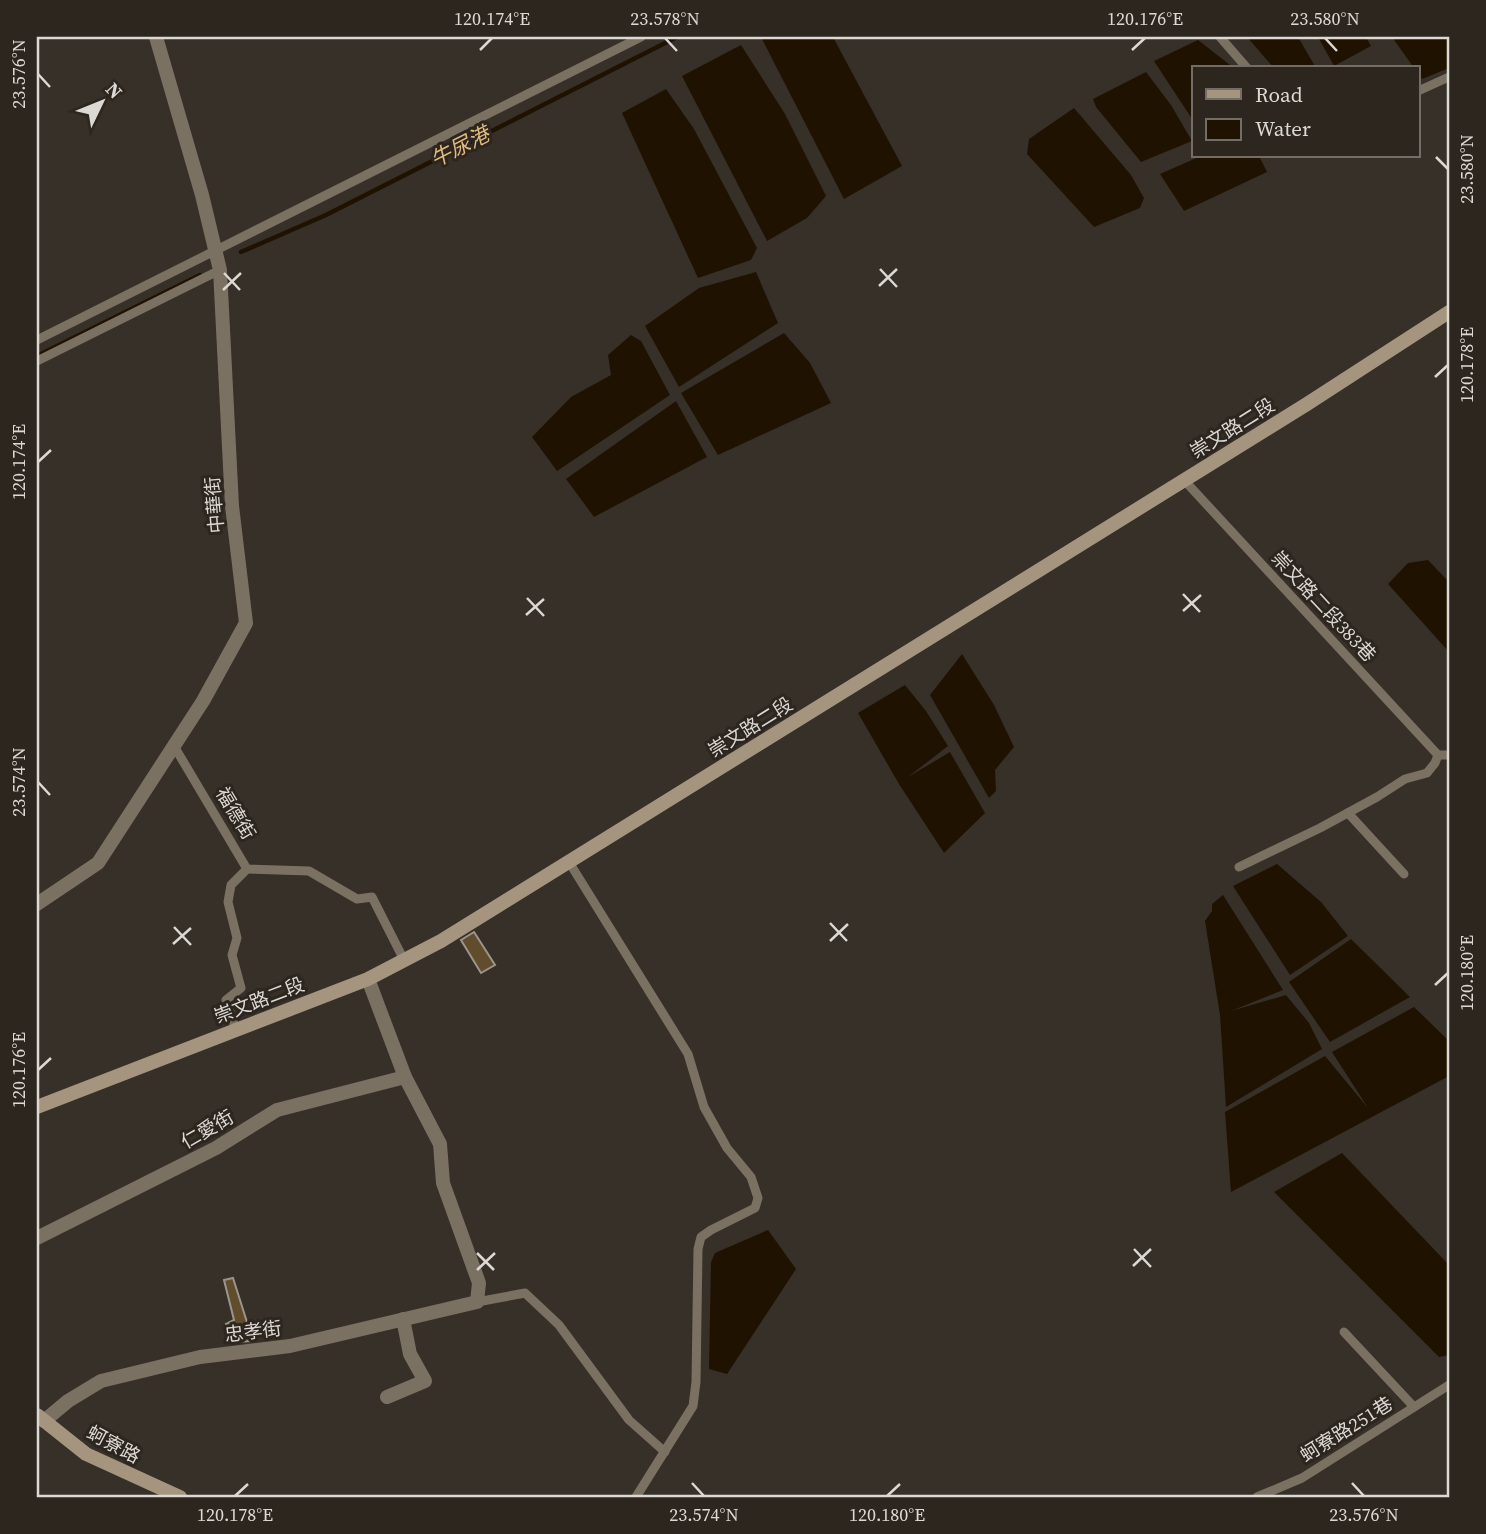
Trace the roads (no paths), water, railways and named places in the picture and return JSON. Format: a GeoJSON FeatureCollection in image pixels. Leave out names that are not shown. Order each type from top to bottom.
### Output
{"type":"FeatureCollection","features":[{"type":"Feature","properties":{"kind":"street","name":"中華街"},"geometry":{"type":"LineString","coordinates":[[37,904],[98,863],[203,701],[246,623],[232,506],[220,270],[202,195],[156,37]]}},
{"type":"Feature","properties":{"kind":"street","name":"崇文路二段"},"geometry":{"type":"LineString","coordinates":[[37,1107],[368,979],[441,941],[1307,404],[1449,312]]}},
{"type":"Feature","properties":{"kind":"street"},"geometry":{"type":"LineString","coordinates":[[368,979],[405,1077],[440,1144],[443,1183],[479,1283],[477,1302]]}},
{"type":"Feature","properties":{"kind":"street","name":"仁愛街"},"geometry":{"type":"LineString","coordinates":[[37,1238],[216,1148],[277,1110],[405,1077]]}},
{"type":"Feature","properties":{"kind":"street","name":"忠孝街"},"geometry":{"type":"LineString","coordinates":[[41,1418],[102,1381],[200,1357],[290,1346],[477,1302]]}},
{"type":"Feature","properties":{"kind":"street"},"geometry":{"type":"LineString","coordinates":[[387,1396],[425,1381],[410,1354],[403,1319]]}},
{"type":"Feature","properties":{"kind":"street","name":"蚵寮路"},"geometry":{"type":"LineString","coordinates":[[41,1418],[86,1454],[180,1497]]}},
{"type":"Feature","properties":{"kind":"lane"},"geometry":{"type":"LineString","coordinates":[[37,340],[642,37]]}},
{"type":"Feature","properties":{"kind":"lane"},"geometry":{"type":"LineString","coordinates":[[1220,37],[1245,66]]}},
{"type":"Feature","properties":{"kind":"lane"},"geometry":{"type":"LineString","coordinates":[[1420,90],[1449,77]]}},
{"type":"Feature","properties":{"kind":"lane"},"geometry":{"type":"LineString","coordinates":[[37,361],[220,270]]}},
{"type":"Feature","properties":{"kind":"lane","name":"崇文路二段383巷"},"geometry":{"type":"LineString","coordinates":[[1184,480],[1438,755]]}},
{"type":"Feature","properties":{"kind":"lane","name":"福德街"},"geometry":{"type":"LineString","coordinates":[[174,746],[247,869],[309,871],[357,899],[372,897],[404,960]]}},
{"type":"Feature","properties":{"kind":"lane"},"geometry":{"type":"LineString","coordinates":[[1239,867],[1320,828],[1405,779],[1427,773],[1438,755],[1449,755]]}},
{"type":"Feature","properties":{"kind":"lane"},"geometry":{"type":"LineString","coordinates":[[1348,813],[1404,874]]}},
{"type":"Feature","properties":{"kind":"lane"},"geometry":{"type":"LineString","coordinates":[[569,862],[688,1054],[704,1107],[727,1148],[751,1177],[758,1198],[755,1208],[701,1237],[698,1249],[696,1382],[693,1406],[636,1497]]}},
{"type":"Feature","properties":{"kind":"lane"},"geometry":{"type":"LineString","coordinates":[[236,1030],[226,1000],[241,988],[232,956],[237,938],[228,902],[231,885],[247,869]]}},
{"type":"Feature","properties":{"kind":"lane"},"geometry":{"type":"LineString","coordinates":[[477,1302],[525,1293],[559,1325],[629,1420],[665,1452]]}},
{"type":"Feature","properties":{"kind":"lane"},"geometry":{"type":"LineString","coordinates":[[1344,1332],[1414,1407]]}},
{"type":"Feature","properties":{"kind":"lane","name":"蚵寮路251巷"},"geometry":{"type":"LineString","coordinates":[[1257,1497],[1302,1478],[1449,1384]]}},
{"type":"Feature","properties":{"kind":"water"},"geometry":{"type":"Polygon","coordinates":[[[761,37],[833,37],[902,166],[844,199],[761,37]]]}},
{"type":"Feature","properties":{"kind":"water"},"geometry":{"type":"Polygon","coordinates":[[[1247,37],[1298,37],[1315,66],[1272,66],[1247,37]]]}},
{"type":"Feature","properties":{"kind":"water"},"geometry":{"type":"Polygon","coordinates":[[[1318,37],[1366,37],[1371,46],[1334,66],[1318,37]]]}},
{"type":"Feature","properties":{"kind":"water"},"geometry":{"type":"Polygon","coordinates":[[[1392,37],[1449,37],[1449,68],[1422,79],[1420,66],[1413,66],[1392,37]]]}},
{"type":"Feature","properties":{"kind":"water"},"geometry":{"type":"Polygon","coordinates":[[[1198,40],[1231,66],[1192,66],[1192,119],[1154,61],[1198,40]]]}},
{"type":"Feature","properties":{"kind":"water"},"geometry":{"type":"Polygon","coordinates":[[[741,45],[785,114],[826,196],[807,218],[767,241],[682,76],[741,45]]]}},
{"type":"Feature","properties":{"kind":"water"},"geometry":{"type":"Polygon","coordinates":[[[1146,72],[1171,105],[1192,141],[1141,162],[1096,107],[1093,99],[1146,72]]]}},
{"type":"Feature","properties":{"kind":"water"},"geometry":{"type":"Polygon","coordinates":[[[666,89],[694,129],[757,248],[751,260],[698,278],[622,113],[666,89]]]}},
{"type":"Feature","properties":{"kind":"water"},"geometry":{"type":"Polygon","coordinates":[[[1074,108],[1131,175],[1144,198],[1140,208],[1094,227],[1027,154],[1029,139],[1074,108]]]}},
{"type":"Feature","properties":{"kind":"water"},"geometry":{"type":"Polygon","coordinates":[[[1196,158],[1260,158],[1267,172],[1184,211],[1160,174],[1196,158]]]}},
{"type":"Feature","properties":{"kind":"water"},"geometry":{"type":"Polygon","coordinates":[[[756,272],[778,323],[679,387],[645,326],[699,288],[756,272]]]}},
{"type":"Feature","properties":{"kind":"water"},"geometry":{"type":"Polygon","coordinates":[[[784,333],[810,363],[831,403],[718,455],[681,393],[784,333]]]}},
{"type":"Feature","properties":{"kind":"water"},"geometry":{"type":"Polygon","coordinates":[[[631,335],[641,341],[670,395],[557,471],[532,437],[571,397],[611,375],[608,355],[631,335]]]}},
{"type":"Feature","properties":{"kind":"water"},"geometry":{"type":"Polygon","coordinates":[[[676,401],[707,457],[594,517],[566,479],[676,401]]]}},
{"type":"Feature","properties":{"kind":"water"},"geometry":{"type":"Polygon","coordinates":[[[1428,560],[1449,582],[1449,652],[1388,584],[1408,563],[1428,560]]]}},
{"type":"Feature","properties":{"kind":"water"},"geometry":{"type":"Polygon","coordinates":[[[962,654],[994,705],[1014,747],[995,770],[996,791],[989,798],[930,695],[962,654]]]}},
{"type":"Feature","properties":{"kind":"water"},"geometry":{"type":"Polygon","coordinates":[[[905,685],[926,711],[948,746],[908,777],[950,752],[985,813],[944,853],[899,784],[858,713],[905,685]]]}},
{"type":"Feature","properties":{"kind":"water"},"geometry":{"type":"Polygon","coordinates":[[[1277,864],[1321,902],[1348,936],[1290,975],[1233,886],[1277,864]]]}},
{"type":"Feature","properties":{"kind":"water"},"geometry":{"type":"Polygon","coordinates":[[[1223,895],[1283,990],[1231,1011],[1286,995],[1309,1023],[1322,1049],[1226,1107],[1220,1015],[1205,921],[1212,911],[1212,904],[1223,895]]]}},
{"type":"Feature","properties":{"kind":"water"},"geometry":{"type":"Polygon","coordinates":[[[1351,939],[1410,997],[1330,1042],[1289,982],[1351,939]]]}},
{"type":"Feature","properties":{"kind":"water"},"geometry":{"type":"Polygon","coordinates":[[[1414,1007],[1449,1041],[1449,1076],[1231,1192],[1225,1112],[1325,1056],[1368,1108],[1332,1052],[1414,1007]]]}},
{"type":"Feature","properties":{"kind":"water"},"geometry":{"type":"Polygon","coordinates":[[[1342,1153],[1449,1265],[1449,1355],[1439,1357],[1274,1192],[1342,1153]]]}},
{"type":"Feature","properties":{"kind":"water"},"geometry":{"type":"Polygon","coordinates":[[[768,1230],[796,1269],[727,1374],[709,1369],[711,1262],[715,1253],[768,1230]]]}},
{"type":"Feature","properties":{"kind":"waterway","name":"牛尿港"},"geometry":{"type":"LineString","coordinates":[[241,252],[326,215],[677,37]]}},
{"type":"Feature","properties":{"kind":"waterway","name":"牛尿港"},"geometry":{"type":"LineString","coordinates":[[37,356],[200,275]]}}]}
